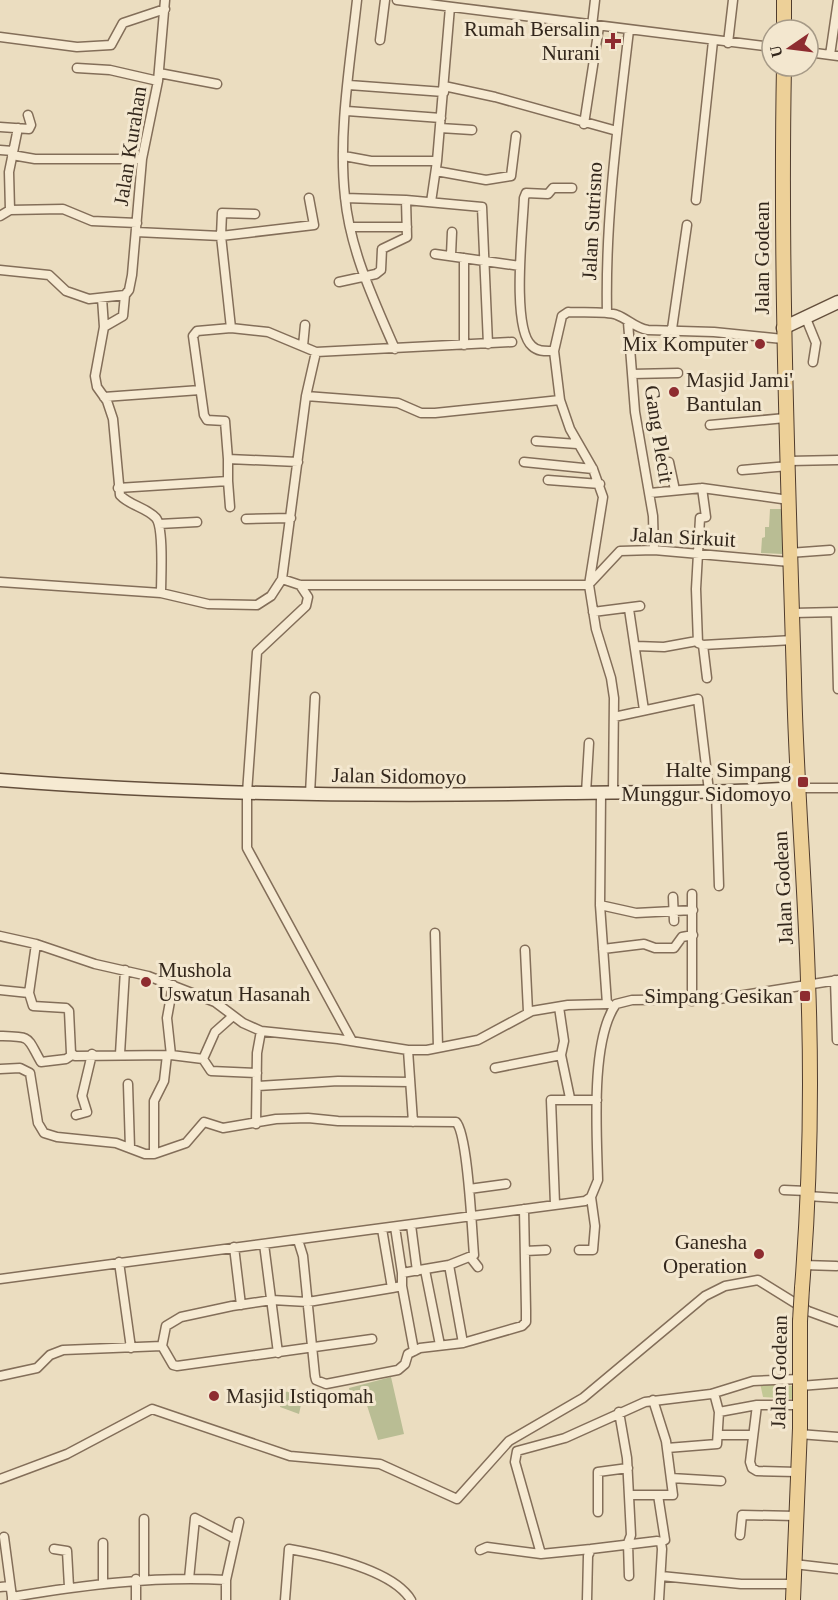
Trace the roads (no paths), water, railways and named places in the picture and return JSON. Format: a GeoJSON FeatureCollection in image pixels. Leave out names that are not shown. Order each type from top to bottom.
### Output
{"type":"FeatureCollection","features":[{"type":"Feature","properties":{"kind":"main road"},"geometry":{"type":"LineString","coordinates":[[784,0],[784,18]]}},
{"type":"Feature","properties":{"kind":"main road","name":"Jalan Godean"},"geometry":{"type":"LineString","coordinates":[[784,78],[785,418],[789,463],[798,788],[808,983],[809,1110],[800,1321],[800,1405],[793,1600]]}},
{"type":"Feature","properties":{"kind":"main road"},"geometry":{"type":"LineString","coordinates":[[783,333],[805,316],[838,302]]}},
{"type":"Feature","properties":{"kind":"main road","name":"Jalan Sidomoyo"},"geometry":{"type":"LineString","coordinates":[[0,780],[247,793],[465,796],[798,788]]}},
{"type":"Feature","properties":{"kind":"street"},"geometry":{"type":"LineString","coordinates":[[357,0],[344,156],[345,198],[364,276],[395,349]]}},
{"type":"Feature","properties":{"kind":"street"},"geometry":{"type":"LineString","coordinates":[[381,40],[385,0]]}},
{"type":"Feature","properties":{"kind":"street"},"geometry":{"type":"LineString","coordinates":[[397,0],[438,3],[450,7],[463,4],[596,26],[760,46]]}},
{"type":"Feature","properties":{"kind":"street"},"geometry":{"type":"LineString","coordinates":[[584,123],[596,26],[595,0]]}},
{"type":"Feature","properties":{"kind":"street"},"geometry":{"type":"LineString","coordinates":[[728,43],[734,0]]}},
{"type":"Feature","properties":{"kind":"street"},"geometry":{"type":"LineString","coordinates":[[834,55],[838,0]]}},
{"type":"Feature","properties":{"kind":"street"},"geometry":{"type":"LineString","coordinates":[[0,37],[77,47],[111,45],[123,23],[165,5]]}},
{"type":"Feature","properties":{"kind":"street","name":"Jalan Kurahan"},"geometry":{"type":"LineString","coordinates":[[104,327],[123,316],[124,295],[130,286],[142,159],[158,77],[165,5]]}},
{"type":"Feature","properties":{"kind":"street"},"geometry":{"type":"LineString","coordinates":[[431,202],[437,161],[450,7]]}},
{"type":"Feature","properties":{"kind":"street","name":"Jalan Sutrisno"},"geometry":{"type":"LineString","coordinates":[[607,313],[605,256],[617,131],[630,30]]}},
{"type":"Feature","properties":{"kind":"street"},"geometry":{"type":"LineString","coordinates":[[696,200],[713,42]]}},
{"type":"Feature","properties":{"kind":"street"},"geometry":{"type":"LineString","coordinates":[[77,68],[217,84]]}},
{"type":"Feature","properties":{"kind":"street"},"geometry":{"type":"LineString","coordinates":[[349,85],[444,89],[495,97],[617,131]]}},
{"type":"Feature","properties":{"kind":"street"},"geometry":{"type":"LineString","coordinates":[[347,111],[441,118]]}},
{"type":"Feature","properties":{"kind":"street"},"geometry":{"type":"LineString","coordinates":[[0,127],[31,127],[28,115]]}},
{"type":"Feature","properties":{"kind":"street"},"geometry":{"type":"LineString","coordinates":[[10,210],[9,172],[18,128]]}},
{"type":"Feature","properties":{"kind":"street"},"geometry":{"type":"LineString","coordinates":[[440,128],[472,130]]}},
{"type":"Feature","properties":{"kind":"street"},"geometry":{"type":"LineString","coordinates":[[436,171],[486,180],[511,176],[516,136]]}},
{"type":"Feature","properties":{"kind":"street"},"geometry":{"type":"LineString","coordinates":[[0,150],[35,159],[142,159]]}},
{"type":"Feature","properties":{"kind":"street"},"geometry":{"type":"LineString","coordinates":[[344,156],[371,161],[437,161]]}},
{"type":"Feature","properties":{"kind":"street"},"geometry":{"type":"LineString","coordinates":[[554,351],[540,351],[526,339],[520,305],[524,194],[550,194],[553,188],[572,189]]}},
{"type":"Feature","properties":{"kind":"street"},"geometry":{"type":"LineString","coordinates":[[0,216],[10,210],[63,209],[92,221],[221,237],[314,225],[309,198]]}},
{"type":"Feature","properties":{"kind":"street"},"geometry":{"type":"LineString","coordinates":[[345,198],[406,200],[482,207],[488,344]]}},
{"type":"Feature","properties":{"kind":"street"},"geometry":{"type":"LineString","coordinates":[[339,282],[381,270],[382,249],[407,237],[406,200]]}},
{"type":"Feature","properties":{"kind":"street"},"geometry":{"type":"LineString","coordinates":[[231,328],[221,237],[222,213],[255,214]]}},
{"type":"Feature","properties":{"kind":"street"},"geometry":{"type":"LineString","coordinates":[[672,329],[687,225]]}},
{"type":"Feature","properties":{"kind":"street"},"geometry":{"type":"LineString","coordinates":[[351,227],[407,227]]}},
{"type":"Feature","properties":{"kind":"street"},"geometry":{"type":"LineString","coordinates":[[451,255],[452,232]]}},
{"type":"Feature","properties":{"kind":"street"},"geometry":{"type":"LineString","coordinates":[[435,254],[520,266]]}},
{"type":"Feature","properties":{"kind":"street"},"geometry":{"type":"LineString","coordinates":[[464,258],[464,345]]}},
{"type":"Feature","properties":{"kind":"street"},"geometry":{"type":"LineString","coordinates":[[0,270],[49,275],[66,291],[89,299],[124,295]]}},
{"type":"Feature","properties":{"kind":"street"},"geometry":{"type":"LineString","coordinates":[[102,298],[104,327],[95,376],[97,387],[113,419],[118,488],[125,501],[149,513],[159,524],[161,593]]}},
{"type":"Feature","properties":{"kind":"street"},"geometry":{"type":"LineString","coordinates":[[579,1250],[593,1250],[595,1220],[591,1197],[598,1180],[597,1100],[606,1019],[611,1004],[603,950],[600,905],[614,717],[611,678],[593,612],[589,585],[603,507],[600,484],[577,444],[560,400],[554,351],[564,313],[618,315],[638,328],[783,333]]}},
{"type":"Feature","properties":{"kind":"street"},"geometry":{"type":"LineString","coordinates":[[805,316],[816,342],[813,362]]}},
{"type":"Feature","properties":{"kind":"street","name":"Gang Plecit"},"geometry":{"type":"LineString","coordinates":[[628,322],[635,412],[650,493],[654,550]]}},
{"type":"Feature","properties":{"kind":"street"},"geometry":{"type":"LineString","coordinates":[[303,346],[305,325]]}},
{"type":"Feature","properties":{"kind":"street"},"geometry":{"type":"LineString","coordinates":[[230,507],[226,424],[223,420],[205,418],[194,333],[231,328],[268,332],[316,352],[512,342]]}},
{"type":"Feature","properties":{"kind":"street"},"geometry":{"type":"LineString","coordinates":[[0,582],[161,593],[208,604],[257,605],[271,596],[282,579],[306,396],[316,352]]}},
{"type":"Feature","properties":{"kind":"street"},"geometry":{"type":"LineString","coordinates":[[632,375],[678,373]]}},
{"type":"Feature","properties":{"kind":"street"},"geometry":{"type":"LineString","coordinates":[[104,397],[200,390]]}},
{"type":"Feature","properties":{"kind":"street"},"geometry":{"type":"LineString","coordinates":[[306,396],[398,403],[420,413],[560,400]]}},
{"type":"Feature","properties":{"kind":"street"},"geometry":{"type":"LineString","coordinates":[[710,425],[785,418]]}},
{"type":"Feature","properties":{"kind":"street"},"geometry":{"type":"LineString","coordinates":[[536,441],[577,444]]}},
{"type":"Feature","properties":{"kind":"street"},"geometry":{"type":"LineString","coordinates":[[228,459],[298,462]]}},
{"type":"Feature","properties":{"kind":"street"},"geometry":{"type":"LineString","coordinates":[[742,470],[789,463],[838,460]]}},
{"type":"Feature","properties":{"kind":"street"},"geometry":{"type":"LineString","coordinates":[[524,462],[593,469]]}},
{"type":"Feature","properties":{"kind":"street"},"geometry":{"type":"LineString","coordinates":[[669,462],[675,490]]}},
{"type":"Feature","properties":{"kind":"street"},"geometry":{"type":"LineString","coordinates":[[548,480],[600,484]]}},
{"type":"Feature","properties":{"kind":"street"},"geometry":{"type":"LineString","coordinates":[[118,488],[228,481]]}},
{"type":"Feature","properties":{"kind":"street"},"geometry":{"type":"LineString","coordinates":[[650,493],[702,488],[789,500]]}},
{"type":"Feature","properties":{"kind":"street"},"geometry":{"type":"LineString","coordinates":[[702,488],[706,517],[700,518],[697,556],[700,643],[706,678]]}},
{"type":"Feature","properties":{"kind":"street"},"geometry":{"type":"LineString","coordinates":[[246,519],[291,518]]}},
{"type":"Feature","properties":{"kind":"street"},"geometry":{"type":"LineString","coordinates":[[159,524],[197,522]]}},
{"type":"Feature","properties":{"kind":"street","name":"Jalan Sirkuit"},"geometry":{"type":"LineString","coordinates":[[589,585],[620,551],[654,550],[697,556],[790,558],[830,550]]}},
{"type":"Feature","properties":{"kind":"street"},"geometry":{"type":"LineString","coordinates":[[282,579],[300,585],[589,585]]}},
{"type":"Feature","properties":{"kind":"street"},"geometry":{"type":"LineString","coordinates":[[300,585],[308,597],[306,606],[257,652],[246,841],[249,855],[352,1041]]}},
{"type":"Feature","properties":{"kind":"street"},"geometry":{"type":"LineString","coordinates":[[593,612],[640,606]]}},
{"type":"Feature","properties":{"kind":"street"},"geometry":{"type":"LineString","coordinates":[[629,609],[644,710]]}},
{"type":"Feature","properties":{"kind":"street"},"geometry":{"type":"LineString","coordinates":[[793,613],[837,613],[838,689]]}},
{"type":"Feature","properties":{"kind":"street"},"geometry":{"type":"LineString","coordinates":[[636,646],[664,647],[700,643],[793,640]]}},
{"type":"Feature","properties":{"kind":"street"},"geometry":{"type":"LineString","coordinates":[[310,794],[315,697]]}},
{"type":"Feature","properties":{"kind":"street"},"geometry":{"type":"LineString","coordinates":[[614,717],[698,699],[713,791],[719,886]]}},
{"type":"Feature","properties":{"kind":"street"},"geometry":{"type":"LineString","coordinates":[[586,793],[589,743]]}},
{"type":"Feature","properties":{"kind":"street"},"geometry":{"type":"LineString","coordinates":[[798,788],[838,788]]}},
{"type":"Feature","properties":{"kind":"street"},"geometry":{"type":"LineString","coordinates":[[692,894],[692,1000]]}},
{"type":"Feature","properties":{"kind":"street"},"geometry":{"type":"LineString","coordinates":[[673,897],[674,921]]}},
{"type":"Feature","properties":{"kind":"street"},"geometry":{"type":"LineString","coordinates":[[600,905],[636,913],[693,909]]}},
{"type":"Feature","properties":{"kind":"street"},"geometry":{"type":"LineString","coordinates":[[435,933],[438,1047]]}},
{"type":"Feature","properties":{"kind":"street"},"geometry":{"type":"LineString","coordinates":[[603,950],[644,944],[655,948],[674,948],[682,937],[693,935]]}},
{"type":"Feature","properties":{"kind":"street"},"geometry":{"type":"LineString","coordinates":[[0,936],[36,944],[95,964],[125,970],[173,985],[215,1002],[233,1016],[261,1031],[408,1050],[478,1040],[528,1012],[632,1000],[692,1000],[750,994],[837,980],[837,1041]]}},
{"type":"Feature","properties":{"kind":"street"},"geometry":{"type":"LineString","coordinates":[[36,944],[29,993],[33,1006],[66,1008],[69,1011],[72,1055]]}},
{"type":"Feature","properties":{"kind":"street"},"geometry":{"type":"LineString","coordinates":[[525,950],[528,1012]]}},
{"type":"Feature","properties":{"kind":"street"},"geometry":{"type":"LineString","coordinates":[[120,1054],[125,970]]}},
{"type":"Feature","properties":{"kind":"street"},"geometry":{"type":"LineString","coordinates":[[154,1154],[154,1101],[164,1081],[169,1055],[167,1018],[173,985]]}},
{"type":"Feature","properties":{"kind":"street"},"geometry":{"type":"LineString","coordinates":[[0,990],[29,993]]}},
{"type":"Feature","properties":{"kind":"street"},"geometry":{"type":"LineString","coordinates":[[559,1007],[564,1041],[561,1055],[570,1098]]}},
{"type":"Feature","properties":{"kind":"street"},"geometry":{"type":"LineString","coordinates":[[202,1059],[215,1032],[233,1016]]}},
{"type":"Feature","properties":{"kind":"street"},"geometry":{"type":"LineString","coordinates":[[256,1124],[261,1031]]}},
{"type":"Feature","properties":{"kind":"street"},"geometry":{"type":"LineString","coordinates":[[0,1036],[23,1037],[30,1040],[41,1062],[66,1059],[72,1055],[169,1055],[202,1059],[211,1071],[258,1079],[410,1082]]}},
{"type":"Feature","properties":{"kind":"street"},"geometry":{"type":"LineString","coordinates":[[408,1050],[413,1122]]}},
{"type":"Feature","properties":{"kind":"street"},"geometry":{"type":"LineString","coordinates":[[76,1115],[87,1112],[82,1096],[92,1054]]}},
{"type":"Feature","properties":{"kind":"street"},"geometry":{"type":"LineString","coordinates":[[495,1068],[561,1055]]}},
{"type":"Feature","properties":{"kind":"street"},"geometry":{"type":"LineString","coordinates":[[0,1069],[20,1068],[30,1072],[38,1123],[44,1133],[57,1137],[116,1143],[145,1154],[154,1154],[186,1143],[204,1122],[223,1128],[308,1118],[338,1121],[450,1122],[459,1126],[469,1189],[474,1255],[449,1265],[402,1274]]}},
{"type":"Feature","properties":{"kind":"street"},"geometry":{"type":"LineString","coordinates":[[128,1084],[130,1148]]}},
{"type":"Feature","properties":{"kind":"street"},"geometry":{"type":"LineString","coordinates":[[555,1204],[551,1103],[553,1099],[597,1100]]}},
{"type":"Feature","properties":{"kind":"street"},"geometry":{"type":"LineString","coordinates":[[469,1189],[506,1184]]}},
{"type":"Feature","properties":{"kind":"street"},"geometry":{"type":"LineString","coordinates":[[784,1190],[838,1198]]}},
{"type":"Feature","properties":{"kind":"street"},"geometry":{"type":"LineString","coordinates":[[0,1279],[580,1202],[591,1197]]}},
{"type":"Feature","properties":{"kind":"street"},"geometry":{"type":"LineString","coordinates":[[298,1240],[303,1256],[316,1380],[326,1384],[398,1370],[414,1351],[463,1343],[522,1326],[526,1322],[524,1209]]}},
{"type":"Feature","properties":{"kind":"street"},"geometry":{"type":"LineString","coordinates":[[411,1225],[440,1345]]}},
{"type":"Feature","properties":{"kind":"street"},"geometry":{"type":"LineString","coordinates":[[395,1227],[402,1286],[414,1351]]}},
{"type":"Feature","properties":{"kind":"street"},"geometry":{"type":"LineString","coordinates":[[382,1229],[392,1288]]}},
{"type":"Feature","properties":{"kind":"street"},"geometry":{"type":"LineString","coordinates":[[264,1244],[278,1353]]}},
{"type":"Feature","properties":{"kind":"street"},"geometry":{"type":"LineString","coordinates":[[234,1247],[241,1305]]}},
{"type":"Feature","properties":{"kind":"street"},"geometry":{"type":"LineString","coordinates":[[525,1251],[546,1250]]}},
{"type":"Feature","properties":{"kind":"street"},"geometry":{"type":"LineString","coordinates":[[471,1258],[478,1267]]}},
{"type":"Feature","properties":{"kind":"street"},"geometry":{"type":"LineString","coordinates":[[119,1262],[132,1348]]}},
{"type":"Feature","properties":{"kind":"street"},"geometry":{"type":"LineString","coordinates":[[449,1265],[463,1343]]}},
{"type":"Feature","properties":{"kind":"street"},"geometry":{"type":"LineString","coordinates":[[803,1265],[836,1266]]}},
{"type":"Feature","properties":{"kind":"street"},"geometry":{"type":"LineString","coordinates":[[0,1479],[68,1454],[153,1409],[290,1456],[380,1464],[457,1499],[509,1441],[583,1398],[705,1296],[725,1286],[758,1280],[808,1311],[838,1322]]}},
{"type":"Feature","properties":{"kind":"street"},"geometry":{"type":"LineString","coordinates":[[372,1339],[177,1366],[173,1365],[162,1346],[164,1331],[172,1321],[272,1300],[308,1302],[402,1286]]}},
{"type":"Feature","properties":{"kind":"street"},"geometry":{"type":"LineString","coordinates":[[0,1376],[37,1368],[50,1355],[63,1350],[162,1346]]}},
{"type":"Feature","properties":{"kind":"street"},"geometry":{"type":"LineString","coordinates":[[541,1554],[515,1462],[517,1451],[565,1438],[619,1412],[653,1400],[714,1393],[753,1381],[838,1383]]}},
{"type":"Feature","properties":{"kind":"street"},"geometry":{"type":"LineString","coordinates":[[667,1448],[717,1444],[719,1412],[714,1393]]}},
{"type":"Feature","properties":{"kind":"street"},"geometry":{"type":"LineString","coordinates":[[629,1495],[673,1495],[667,1448],[653,1400]]}},
{"type":"Feature","properties":{"kind":"street"},"geometry":{"type":"LineString","coordinates":[[719,1412],[757,1405],[800,1405]]}},
{"type":"Feature","properties":{"kind":"street"},"geometry":{"type":"LineString","coordinates":[[757,1405],[750,1462],[754,1470],[797,1472]]}},
{"type":"Feature","properties":{"kind":"street"},"geometry":{"type":"LineString","coordinates":[[619,1412],[628,1468],[631,1535],[628,1543],[629,1576]]}},
{"type":"Feature","properties":{"kind":"street"},"geometry":{"type":"LineString","coordinates":[[799,1434],[838,1437]]}},
{"type":"Feature","properties":{"kind":"street"},"geometry":{"type":"LineString","coordinates":[[718,1435],[753,1435]]}},
{"type":"Feature","properties":{"kind":"street"},"geometry":{"type":"LineString","coordinates":[[598,1512],[596,1474],[600,1471],[628,1468]]}},
{"type":"Feature","properties":{"kind":"street"},"geometry":{"type":"LineString","coordinates":[[671,1478],[722,1481]]}},
{"type":"Feature","properties":{"kind":"street"},"geometry":{"type":"LineString","coordinates":[[480,1550],[487,1547],[541,1554],[628,1543],[661,1542],[665,1540],[658,1494]]}},
{"type":"Feature","properties":{"kind":"street"},"geometry":{"type":"LineString","coordinates":[[740,1535],[741,1517],[745,1514],[796,1516]]}},
{"type":"Feature","properties":{"kind":"street"},"geometry":{"type":"LineString","coordinates":[[189,1579],[195,1518],[235,1539]]}},
{"type":"Feature","properties":{"kind":"street"},"geometry":{"type":"LineString","coordinates":[[136,1600],[140,1579],[144,1519]]}},
{"type":"Feature","properties":{"kind":"street"},"geometry":{"type":"LineString","coordinates":[[226,1600],[226,1580],[239,1522]]}},
{"type":"Feature","properties":{"kind":"street"},"geometry":{"type":"LineString","coordinates":[[4,1537],[12,1598],[103,1582],[140,1579],[226,1580]]}},
{"type":"Feature","properties":{"kind":"street"},"geometry":{"type":"LineString","coordinates":[[659,1600],[661,1542]]}},
{"type":"Feature","properties":{"kind":"street"},"geometry":{"type":"LineString","coordinates":[[103,1543],[103,1582]]}},
{"type":"Feature","properties":{"kind":"street"},"geometry":{"type":"LineString","coordinates":[[54,1549],[67,1551],[69,1587]]}},
{"type":"Feature","properties":{"kind":"street"},"geometry":{"type":"LineString","coordinates":[[285,1600],[290,1549],[331,1557],[373,1573],[394,1584],[411,1600]]}},
{"type":"Feature","properties":{"kind":"street"},"geometry":{"type":"LineString","coordinates":[[587,1600],[588,1556],[591,1549]]}},
{"type":"Feature","properties":{"kind":"street"},"geometry":{"type":"LineString","coordinates":[[794,1564],[838,1569]]}},
{"type":"Feature","properties":{"kind":"street"},"geometry":{"type":"LineString","coordinates":[[661,1576],[724,1583],[794,1584]]}},
{"type":"Feature","properties":{"kind":"street"},"geometry":{"type":"LineString","coordinates":[[0,1587],[10,1586]]}},
{"type":"Feature","properties":{"kind":"place","name":"Rumah Bersalin Nurani"},"geometry":{"type":"Point","coordinates":[613,41]}},
{"type":"Feature","properties":{"kind":"place","name":"Mix Komputer"},"geometry":{"type":"Point","coordinates":[760,344]}},
{"type":"Feature","properties":{"kind":"place","name":"Masjid Jami' Bantulan"},"geometry":{"type":"Point","coordinates":[674,392]}},
{"type":"Feature","properties":{"kind":"place","name":"Halte Simpang Munggur Sidomoyo"},"geometry":{"type":"Point","coordinates":[803,782]}},
{"type":"Feature","properties":{"kind":"place","name":"Mushola Uswatun Hasanah"},"geometry":{"type":"Point","coordinates":[146,982]}},
{"type":"Feature","properties":{"kind":"place","name":"Simpang Gesikan"},"geometry":{"type":"Point","coordinates":[805,996]}},
{"type":"Feature","properties":{"kind":"place","name":"Ganesha Operation"},"geometry":{"type":"Point","coordinates":[759,1254]}},
{"type":"Feature","properties":{"kind":"place","name":"Masjid Istiqomah"},"geometry":{"type":"Point","coordinates":[214,1396]}}]}
